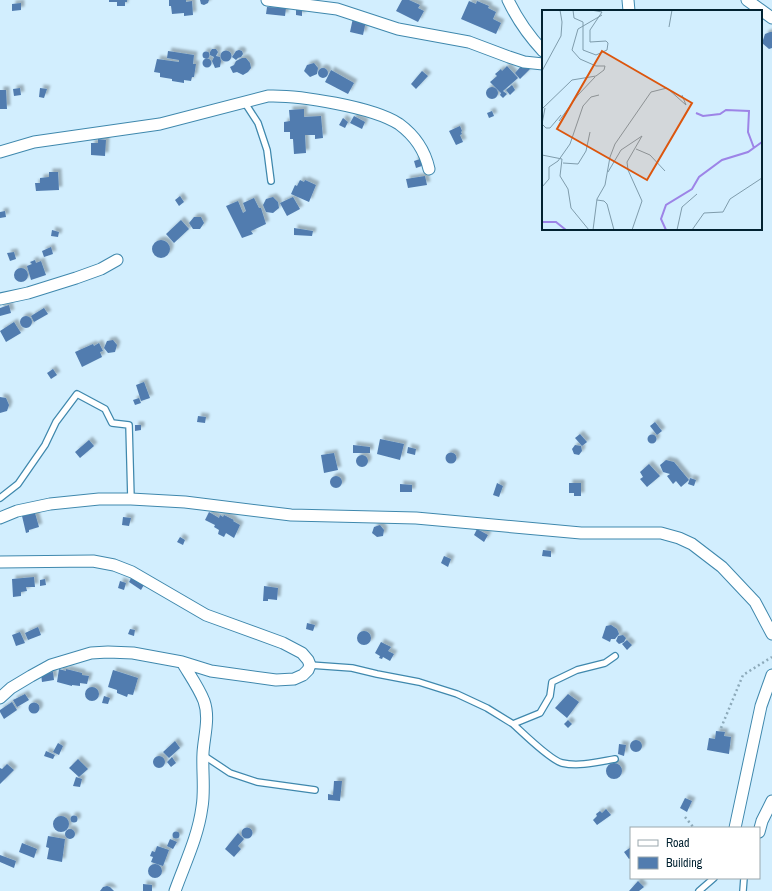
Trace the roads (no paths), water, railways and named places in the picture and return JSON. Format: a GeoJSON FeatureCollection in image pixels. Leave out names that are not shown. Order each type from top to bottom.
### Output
{"type":"FeatureCollection","features":[{"type":"Feature","properties":{"kind":"street"},"geometry":{"type":"LineString","coordinates":[[267,0],[337,9],[398,29],[469,42],[524,62],[542,64]]}},
{"type":"Feature","properties":{"kind":"street"},"geometry":{"type":"LineString","coordinates":[[508,0],[517,18],[542,50]]}},
{"type":"Feature","properties":{"kind":"street"},"geometry":{"type":"LineString","coordinates":[[628,0],[629,10]]}},
{"type":"Feature","properties":{"kind":"street"},"geometry":{"type":"LineString","coordinates":[[747,0],[761,10]]}},
{"type":"Feature","properties":{"kind":"street"},"geometry":{"type":"LineString","coordinates":[[762,11],[772,18]]}},
{"type":"Feature","properties":{"kind":"street"},"geometry":{"type":"LineString","coordinates":[[0,152],[34,142],[160,124],[268,96],[283,96],[340,104],[386,117],[400,125],[420,145],[426,157],[429,169]]}},
{"type":"Feature","properties":{"kind":"street"},"geometry":{"type":"LineString","coordinates":[[0,300],[76,278],[101,269],[117,260]]}},
{"type":"Feature","properties":{"kind":"street"},"geometry":{"type":"LineString","coordinates":[[0,518],[17,511],[50,504],[99,499],[131,499],[192,503],[291,515],[416,518],[581,532],[661,533],[679,538],[692,544],[722,567],[755,602],[772,634]]}},
{"type":"Feature","properties":{"kind":"street"},"geometry":{"type":"LineString","coordinates":[[0,562],[93,561],[114,565],[132,572],[206,615],[283,643],[302,653],[310,665],[308,670],[294,679],[276,680],[211,671],[182,662],[133,653],[91,653],[51,665],[11,688],[0,698]]}},
{"type":"Feature","properties":{"kind":"street"},"geometry":{"type":"LineString","coordinates":[[174,891],[188,859],[198,826],[202,806],[203,754],[207,715],[204,702],[182,662]]}},
{"type":"Feature","properties":{"kind":"street"},"geometry":{"type":"LineString","coordinates":[[735,827],[761,706],[772,675]]}},
{"type":"Feature","properties":{"kind":"street"},"geometry":{"type":"LineString","coordinates":[[760,828],[772,801]]}},
{"type":"Feature","properties":{"kind":"lane"},"geometry":{"type":"LineString","coordinates":[[245,103],[258,123],[267,150],[271,181]]}},
{"type":"Feature","properties":{"kind":"lane"},"geometry":{"type":"LineString","coordinates":[[0,498],[18,484],[45,445],[56,422],[77,394],[105,409],[112,423],[129,425],[131,499]]}},
{"type":"Feature","properties":{"kind":"lane"},"geometry":{"type":"LineString","coordinates":[[513,724],[540,713],[550,696],[552,682],[577,670],[605,663],[615,656]]}},
{"type":"Feature","properties":{"kind":"lane"},"geometry":{"type":"LineString","coordinates":[[310,665],[352,668],[419,682],[457,694],[487,708],[513,724],[541,750],[560,763],[582,764],[615,759]]}},
{"type":"Feature","properties":{"kind":"lane"},"geometry":{"type":"LineString","coordinates":[[203,754],[230,773],[257,782],[315,790]]}},
{"type":"Feature","properties":{"kind":"lane"},"geometry":{"type":"LineString","coordinates":[[700,891],[713,879]]}},
{"type":"Feature","properties":{"kind":"lane"},"geometry":{"type":"LineString","coordinates":[[743,891],[744,879]]}}]}
